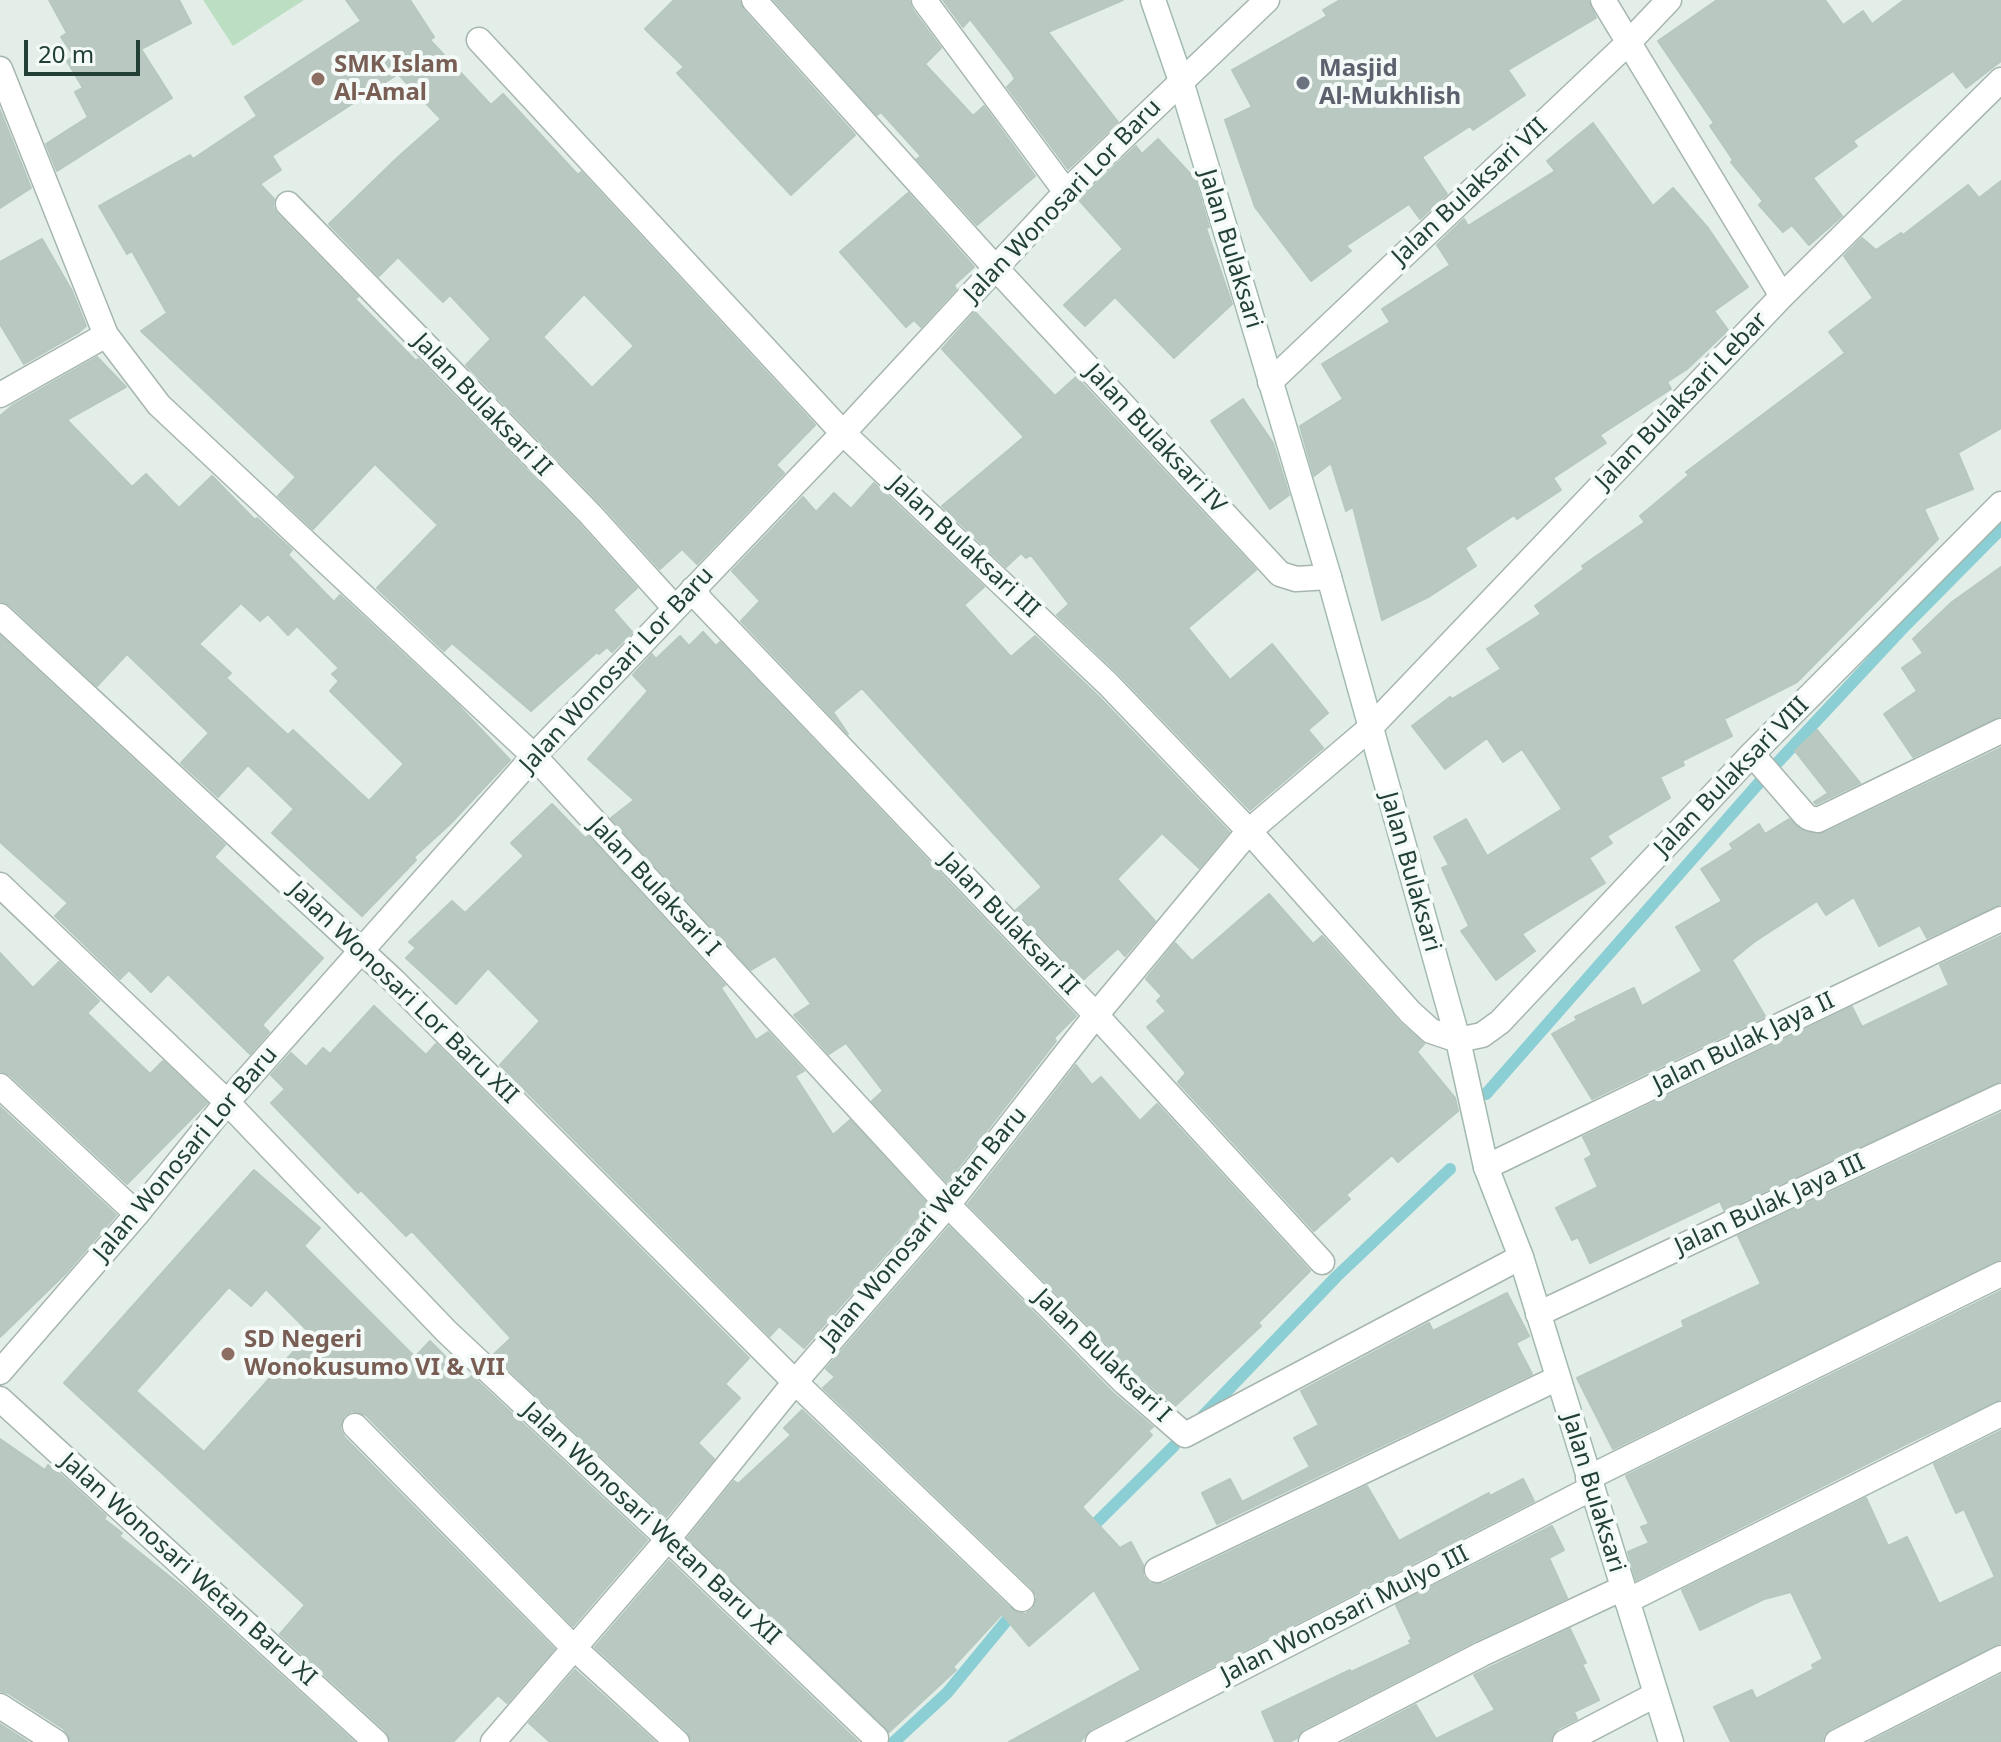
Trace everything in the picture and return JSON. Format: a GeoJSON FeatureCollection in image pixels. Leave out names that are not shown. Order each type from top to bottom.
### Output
{"type":"FeatureCollection","features":[{"type":"Feature","properties":{"kind":"street","name":"Jalan Bulaksari IV"},"geometry":{"type":"LineString","coordinates":[[754,0],[1280,574],[1293,579],[1329,577]]}},
{"type":"Feature","properties":{"kind":"street"},"geometry":{"type":"LineString","coordinates":[[924,0],[1066,192]]}},
{"type":"Feature","properties":{"kind":"street","name":"Jalan Bulaksari"},"geometry":{"type":"LineString","coordinates":[[1153,0],[1181,81],[1329,577],[1458,1040],[1486,1167],[1521,1257],[1671,1742]]}},
{"type":"Feature","properties":{"kind":"street","name":"Jalan Wonosari Lor Baru"},"geometry":{"type":"LineString","coordinates":[[0,1372],[137,1214],[227,1102],[534,756],[843,433],[1066,192],[1267,0]]}},
{"type":"Feature","properties":{"kind":"street"},"geometry":{"type":"LineString","coordinates":[[1603,0],[1782,296]]}},
{"type":"Feature","properties":{"kind":"street","name":"Jalan Bulaksari VII"},"geometry":{"type":"LineString","coordinates":[[1270,382],[1629,42],[1669,0]]}},
{"type":"Feature","properties":{"kind":"street","name":"Jalan Bulaksari III"},"geometry":{"type":"LineString","coordinates":[[479,40],[843,433],[1108,684],[1249,831],[1410,1012],[1431,1031],[1458,1040]]}},
{"type":"Feature","properties":{"kind":"street","name":"Jalan Bulaksari I"},"geometry":{"type":"LineString","coordinates":[[0,69],[106,335],[159,405],[534,756],[948,1205],[1154,1410],[1185,1435],[1521,1257]]}},
{"type":"Feature","properties":{"kind":"street","name":"Jalan Bulaksari Lebar"},"geometry":{"type":"LineString","coordinates":[[1369,729],[1782,296],[2001,80]]}},
{"type":"Feature","properties":{"kind":"street","name":"Jalan Bulaksari II"},"geometry":{"type":"LineString","coordinates":[[288,204],[591,515],[675,608]]}},
{"type":"Feature","properties":{"kind":"street"},"geometry":{"type":"LineString","coordinates":[[0,395],[106,335]]}},
{"type":"Feature","properties":{"kind":"street","name":"Jalan Bulaksari VIII"},"geometry":{"type":"LineString","coordinates":[[1458,1040],[1482,1035],[1500,1022],[1765,768],[2001,504]]}},
{"type":"Feature","properties":{"kind":"street","name":"Jalan Bulaksari II"},"geometry":{"type":"LineString","coordinates":[[693,589],[701,601],[1096,1015],[1322,1262]]}},
{"type":"Feature","properties":{"kind":"street","name":"Jalan Wonosari Lor Baru XII"},"geometry":{"type":"LineString","coordinates":[[0,616],[363,951],[795,1382],[1022,1599]]}},
{"type":"Feature","properties":{"kind":"street","name":"Jalan Wonosari Wetan Baru"},"geometry":{"type":"LineString","coordinates":[[493,1742],[948,1205],[1096,1015],[1249,831],[1369,729]]}},
{"type":"Feature","properties":{"kind":"street"},"geometry":{"type":"LineString","coordinates":[[1765,768],[1809,818],[1823,819],[2001,731]]}},
{"type":"Feature","properties":{"kind":"street","name":"Jalan Wonosari Wetan Baru XII"},"geometry":{"type":"LineString","coordinates":[[0,885],[227,1102],[446,1331],[876,1738]]}},
{"type":"Feature","properties":{"kind":"street","name":"Jalan Bulak Jaya II"},"geometry":{"type":"LineString","coordinates":[[1486,1167],[2001,919]]}},
{"type":"Feature","properties":{"kind":"street"},"geometry":{"type":"LineString","coordinates":[[0,1086],[137,1214]]}},
{"type":"Feature","properties":{"kind":"street","name":"Jalan Bulak Jaya III"},"geometry":{"type":"LineString","coordinates":[[1538,1314],[2001,1096]]}},
{"type":"Feature","properties":{"kind":"street","name":"Jalan Wonosari Mulyo III"},"geometry":{"type":"LineString","coordinates":[[1098,1742],[1590,1483],[2001,1274]]}},
{"type":"Feature","properties":{"kind":"street"},"geometry":{"type":"LineString","coordinates":[[1157,1570],[1558,1378]]}},
{"type":"Feature","properties":{"kind":"street","name":"Jalan Wonosari Wetan Baru XI"},"geometry":{"type":"LineString","coordinates":[[0,1399],[376,1742]]}},
{"type":"Feature","properties":{"kind":"street"},"geometry":{"type":"LineString","coordinates":[[1311,1742],[1482,1654],[1625,1594],[2001,1414]]}},
{"type":"Feature","properties":{"kind":"street"},"geometry":{"type":"LineString","coordinates":[[355,1426],[574,1648],[677,1742]]}},
{"type":"Feature","properties":{"kind":"street"},"geometry":{"type":"LineString","coordinates":[[1837,1742],[2001,1658]]}},
{"type":"Feature","properties":{"kind":"street"},"geometry":{"type":"LineString","coordinates":[[1565,1742],[1655,1695]]}},
{"type":"Feature","properties":{"kind":"street"},"geometry":{"type":"LineString","coordinates":[[0,1706],[56,1742]]}},
{"type":"Feature","properties":{"kind":"green space"},"geometry":{"type":"Polygon","coordinates":[[[203,0],[304,0],[233,46],[203,0]]]}},
{"type":"Feature","properties":{"kind":"building"},"geometry":{"type":"Polygon","coordinates":[[[49,0],[179,0],[191,23],[141,49],[172,98],[57,171],[46,144],[88,117],[75,92],[83,88],[67,61],[74,56],[61,37],[67,33],[49,0]]]}},
{"type":"Feature","properties":{"kind":"building"},"geometry":{"type":"Polygon","coordinates":[[[346,0],[410,0],[434,37],[430,40],[491,105],[503,94],[578,175],[581,172],[815,425],[776,465],[784,473],[697,564],[682,549],[660,569],[466,365],[491,339],[450,295],[443,302],[398,257],[379,276],[329,224],[441,119],[398,74],[272,156],[281,170],[260,184],[274,199],[273,207],[277,214],[358,297],[355,299],[580,525],[637,588],[613,610],[632,632],[612,652],[607,647],[599,654],[597,652],[531,711],[452,643],[444,651],[377,588],[438,525],[375,464],[313,529],[278,496],[296,477],[141,331],[167,313],[132,251],[127,254],[99,206],[190,155],[193,159],[257,116],[245,97],[361,21],[346,0]],[[584,294],[543,337],[592,388],[634,346],[584,294]]]}},
{"type":"Feature","properties":{"kind":"building"},"geometry":{"type":"Polygon","coordinates":[[[674,0],[739,0],[743,10],[855,135],[791,195],[677,73],[684,67],[645,29],[674,0]]]}},
{"type":"Feature","properties":{"kind":"building"},"geometry":{"type":"Polygon","coordinates":[[[774,0],[909,0],[912,9],[941,48],[925,64],[973,116],[984,106],[1035,176],[977,225],[917,159],[921,156],[881,112],[877,115],[774,0]]]}},
{"type":"Feature","properties":{"kind":"building"},"geometry":{"type":"Polygon","coordinates":[[[943,0],[1123,0],[1048,32],[1118,122],[1068,169],[1007,87],[1015,79],[1011,72],[970,19],[963,27],[943,0]]]}},
{"type":"Feature","properties":{"kind":"building"},"geometry":{"type":"Polygon","coordinates":[[[1340,0],[1588,0],[1596,18],[1508,70],[1525,95],[1473,130],[1470,126],[1422,157],[1447,194],[1420,219],[1409,204],[1346,246],[1351,251],[1311,281],[1255,207],[1225,120],[1252,107],[1232,70],[1327,16],[1323,10],[1340,0]]]}},
{"type":"Feature","properties":{"kind":"building"},"geometry":{"type":"Polygon","coordinates":[[[1717,0],[1825,0],[1843,25],[1863,11],[1872,24],[1904,0],[2001,0],[2001,61],[1966,88],[1953,71],[1853,141],[1857,146],[1813,178],[1842,216],[1809,245],[1792,225],[1783,232],[1759,205],[1763,201],[1731,162],[1733,160],[1710,126],[1714,123],[1658,41],[1717,0]]]}},
{"type":"Feature","properties":{"kind":"building"},"geometry":{"type":"Polygon","coordinates":[[[0,110],[31,188],[0,208],[0,110]]]}},
{"type":"Feature","properties":{"kind":"building"},"geometry":{"type":"Polygon","coordinates":[[[1593,123],[1653,206],[1673,188],[1708,228],[1748,287],[1714,311],[1728,330],[1687,369],[1667,382],[1671,389],[1600,435],[1606,443],[1553,478],[1561,490],[1517,519],[1514,515],[1465,548],[1476,566],[1430,596],[1382,620],[1353,507],[1346,511],[1331,463],[1314,476],[1300,426],[1343,399],[1322,364],[1390,322],[1382,309],[1450,265],[1437,245],[1464,219],[1468,226],[1555,171],[1547,161],[1593,123]]]}},
{"type":"Feature","properties":{"kind":"building"},"geometry":{"type":"Polygon","coordinates":[[[1158,139],[1195,179],[1209,227],[1206,228],[1232,304],[1174,358],[1115,297],[1085,326],[1064,305],[1123,249],[1079,200],[1136,146],[1142,154],[1158,139]]]}},
{"type":"Feature","properties":{"kind":"building"},"geometry":{"type":"Polygon","coordinates":[[[2001,181],[2001,428],[1958,453],[1973,489],[1924,509],[1938,539],[1797,682],[1724,719],[1732,736],[1682,761],[1684,765],[1660,777],[1670,798],[1607,836],[1612,843],[1589,858],[1605,883],[1522,934],[1535,951],[1496,980],[1461,931],[1469,926],[1442,868],[1449,865],[1434,837],[1466,819],[1487,856],[1562,809],[1522,749],[1503,762],[1487,738],[1445,769],[1412,726],[1450,697],[1452,699],[1501,669],[1487,649],[1541,614],[1535,606],[1584,569],[1582,566],[1645,522],[1640,516],[1689,475],[1686,472],[1845,353],[1829,332],[1873,298],[1844,256],[1862,238],[1876,250],[1901,233],[1903,235],[1968,185],[1979,198],[2001,181]]]}},
{"type":"Feature","properties":{"kind":"building"},"geometry":{"type":"Polygon","coordinates":[[[908,193],[974,267],[954,285],[956,289],[921,327],[914,320],[906,327],[840,252],[908,193]]]}},
{"type":"Feature","properties":{"kind":"building"},"geometry":{"type":"Polygon","coordinates":[[[42,239],[72,291],[86,326],[24,364],[0,324],[0,262],[42,239]]]}},
{"type":"Feature","properties":{"kind":"building"},"geometry":{"type":"Polygon","coordinates":[[[975,312],[1055,396],[1076,377],[1256,570],[1188,628],[1230,680],[1272,644],[1328,713],[1308,730],[1323,748],[1250,810],[1119,674],[1057,615],[1069,604],[1031,555],[1026,558],[1021,553],[1006,567],[942,506],[1024,437],[942,349],[975,312]]]}},
{"type":"Feature","properties":{"kind":"building"},"geometry":{"type":"Polygon","coordinates":[[[97,357],[126,387],[67,420],[132,487],[146,474],[179,508],[212,476],[255,520],[257,518],[292,550],[288,555],[334,602],[340,595],[458,705],[510,760],[414,857],[416,860],[362,916],[272,833],[294,809],[248,765],[218,797],[181,763],[209,733],[127,654],[97,686],[10,605],[0,601],[0,416],[13,405],[97,357]],[[241,603],[199,644],[231,673],[226,678],[288,735],[293,730],[369,801],[404,764],[330,691],[339,681],[332,674],[339,668],[297,626],[288,635],[268,614],[260,621],[241,603]]]}},
{"type":"Feature","properties":{"kind":"building"},"geometry":{"type":"Polygon","coordinates":[[[1243,399],[1273,443],[1289,495],[1270,509],[1211,421],[1243,399]]]}},
{"type":"Feature","properties":{"kind":"building"},"geometry":{"type":"Polygon","coordinates":[[[874,483],[984,587],[964,605],[1011,657],[1035,636],[1097,695],[1229,832],[1199,868],[1162,833],[1117,879],[1155,921],[1125,956],[1118,948],[1083,980],[1016,910],[1042,887],[862,688],[833,712],[848,734],[741,621],[760,601],[732,571],[803,497],[816,512],[834,493],[851,509],[874,483]]]}},
{"type":"Feature","properties":{"kind":"building"},"geometry":{"type":"Polygon","coordinates":[[[2001,567],[2001,716],[1913,757],[1884,714],[1917,691],[1902,668],[1923,653],[1913,639],[1952,602],[2001,567]]]}},
{"type":"Feature","properties":{"kind":"building"},"geometry":{"type":"Polygon","coordinates":[[[703,632],[716,646],[720,642],[1076,1016],[1054,1038],[1056,1041],[947,1182],[872,1101],[883,1091],[846,1043],[829,1054],[794,1015],[811,1004],[775,956],[751,970],[611,818],[634,800],[588,759],[648,691],[633,675],[652,654],[656,659],[680,636],[689,646],[703,632]]]}},
{"type":"Feature","properties":{"kind":"building"},"geometry":{"type":"Polygon","coordinates":[[[0,636],[225,845],[214,857],[323,958],[262,1025],[269,1032],[250,1054],[168,974],[151,992],[129,970],[120,979],[55,916],[68,903],[0,842],[0,636]]]}},
{"type":"Feature","properties":{"kind":"building"},"geometry":{"type":"Polygon","coordinates":[[[1817,730],[1860,783],[1816,804],[1814,802],[1828,793],[1795,751],[1817,730]]]}},
{"type":"Feature","properties":{"kind":"building"},"geometry":{"type":"Polygon","coordinates":[[[2001,748],[2001,904],[1927,938],[1920,925],[1879,946],[1854,897],[1826,915],[1817,901],[1732,960],[1765,1016],[1592,1099],[1552,1034],[1577,1020],[1575,1017],[1634,988],[1642,1006],[1702,971],[1676,927],[1722,901],[1701,869],[1733,849],[1730,844],[1759,824],[1765,834],[1789,819],[1805,832],[1825,833],[2001,748]]]}},
{"type":"Feature","properties":{"kind":"building"},"geometry":{"type":"Polygon","coordinates":[[[552,804],[585,838],[588,836],[725,985],[721,988],[756,1040],[768,1032],[804,1071],[795,1076],[833,1135],[850,1120],[928,1205],[804,1348],[779,1326],[770,1336],[500,1065],[540,1021],[488,968],[456,1004],[406,958],[416,948],[409,942],[452,901],[465,913],[524,856],[511,843],[552,804]]]}},
{"type":"Feature","properties":{"kind":"building"},"geometry":{"type":"Polygon","coordinates":[[[1269,894],[1313,944],[1322,936],[1399,1022],[1424,1044],[1417,1052],[1455,1098],[1458,1111],[1398,1162],[1392,1155],[1346,1195],[1350,1199],[1314,1231],[1178,1082],[1186,1073],[1147,1027],[1166,1011],[1157,1001],[1162,996],[1146,979],[1175,943],[1192,961],[1269,894]]]}},
{"type":"Feature","properties":{"kind":"building"},"geometry":{"type":"Polygon","coordinates":[[[2001,936],[2001,1081],[1724,1210],[1720,1201],[1590,1263],[1578,1237],[1572,1240],[1556,1208],[1598,1187],[1585,1159],[1592,1155],[1583,1137],[1852,1007],[1862,1027],[1949,985],[1940,965],[2001,936]]]}},
{"type":"Feature","properties":{"kind":"building"},"geometry":{"type":"Polygon","coordinates":[[[0,953],[33,988],[59,962],[99,1001],[87,1013],[150,1074],[163,1061],[207,1103],[127,1184],[10,1075],[0,1071],[0,953]]]}},
{"type":"Feature","properties":{"kind":"building"},"geometry":{"type":"Polygon","coordinates":[[[374,1006],[426,1055],[436,1044],[749,1358],[725,1384],[740,1398],[698,1443],[714,1459],[666,1517],[493,1355],[511,1338],[412,1231],[406,1236],[361,1190],[358,1193],[271,1103],[285,1089],[271,1075],[291,1053],[306,1067],[323,1048],[330,1054],[374,1006]]]}},
{"type":"Feature","properties":{"kind":"building"},"geometry":{"type":"Polygon","coordinates":[[[1076,1065],[1092,1085],[1101,1077],[1140,1121],[1157,1104],[1310,1271],[1258,1323],[1261,1326],[1175,1406],[1134,1371],[968,1204],[1076,1065]]]}},
{"type":"Feature","properties":{"kind":"building"},"geometry":{"type":"Polygon","coordinates":[[[0,1107],[116,1215],[66,1273],[0,1337],[0,1107]]]}},
{"type":"Feature","properties":{"kind":"building"},"geometry":{"type":"Polygon","coordinates":[[[2001,1113],[2001,1259],[1613,1449],[1577,1378],[1684,1327],[1682,1321],[1761,1284],[1738,1236],[2001,1113]]]}},
{"type":"Feature","properties":{"kind":"building"},"geometry":{"type":"Polygon","coordinates":[[[254,1170],[320,1228],[304,1246],[415,1357],[430,1341],[468,1380],[472,1376],[647,1540],[573,1626],[366,1415],[352,1411],[344,1416],[340,1429],[344,1437],[554,1649],[507,1703],[498,1695],[453,1742],[391,1742],[386,1731],[280,1634],[305,1605],[64,1383],[254,1170]],[[229,1287],[136,1391],[204,1452],[310,1333],[266,1289],[251,1306],[229,1287]]]}},
{"type":"Feature","properties":{"kind":"building"},"geometry":{"type":"Polygon","coordinates":[[[949,1227],[1113,1393],[1153,1427],[1148,1431],[1152,1435],[1082,1507],[1120,1548],[1131,1542],[1143,1565],[1143,1576],[1149,1583],[1163,1584],[1367,1486],[1399,1541],[1489,1493],[1490,1496],[1523,1479],[1534,1501],[1091,1729],[1080,1742],[1009,1742],[1141,1670],[1094,1590],[1029,1646],[1002,1614],[953,1667],[956,1670],[889,1732],[688,1538],[734,1481],[738,1484],[791,1435],[784,1428],[802,1410],[1012,1610],[1025,1614],[1033,1609],[1037,1596],[1032,1588],[823,1388],[835,1377],[826,1369],[949,1227]]]}},
{"type":"Feature","properties":{"kind":"building"},"geometry":{"type":"Polygon","coordinates":[[[2001,1291],[2001,1399],[1636,1580],[1628,1552],[1649,1543],[1641,1527],[1649,1524],[1626,1476],[2001,1291]]]}},
{"type":"Feature","properties":{"kind":"building"},"geometry":{"type":"Polygon","coordinates":[[[1507,1293],[1529,1336],[1516,1343],[1532,1374],[1217,1524],[1202,1493],[1230,1479],[1242,1502],[1310,1467],[1294,1438],[1319,1425],[1301,1391],[1429,1323],[1433,1331],[1507,1293]]]}},
{"type":"Feature","properties":{"kind":"building"},"geometry":{"type":"Polygon","coordinates":[[[2001,1431],[2001,1643],[1830,1729],[1822,1742],[1731,1742],[1714,1707],[1752,1690],[1756,1699],[1814,1669],[1812,1665],[1823,1659],[1791,1592],[1764,1599],[1700,1630],[1682,1590],[1866,1498],[1888,1546],[1907,1537],[1939,1604],[1995,1577],[1964,1509],[1956,1513],[1934,1464],[2001,1431]]]}},
{"type":"Feature","properties":{"kind":"building"},"geometry":{"type":"Polygon","coordinates":[[[0,1439],[45,1470],[48,1465],[61,1475],[106,1516],[104,1519],[122,1533],[119,1536],[189,1592],[354,1742],[71,1742],[64,1729],[0,1691],[0,1439]]]}},
{"type":"Feature","properties":{"kind":"building"},"geometry":{"type":"Polygon","coordinates":[[[1552,1526],[1564,1550],[1549,1558],[1567,1598],[1475,1641],[1304,1729],[1289,1742],[1275,1742],[1262,1712],[1411,1644],[1409,1641],[1412,1639],[1396,1605],[1552,1526]]]}},
{"type":"Feature","properties":{"kind":"building"},"geometry":{"type":"Polygon","coordinates":[[[669,1561],[858,1742],[692,1742],[687,1731],[595,1647],[669,1561]]]}},
{"type":"Feature","properties":{"kind":"building"},"geometry":{"type":"Polygon","coordinates":[[[1570,1629],[1599,1700],[1574,1712],[1577,1719],[1557,1729],[1550,1742],[1344,1742],[1416,1705],[1436,1739],[1495,1710],[1474,1675],[1570,1629]]]}},
{"type":"Feature","properties":{"kind":"building"},"geometry":{"type":"Polygon","coordinates":[[[575,1670],[655,1742],[550,1742],[529,1723],[575,1670]]]}},
{"type":"Feature","properties":{"kind":"building"},"geometry":{"type":"Polygon","coordinates":[[[2001,1675],[2001,1742],[1870,1742],[2001,1675]]]}},
{"type":"Feature","properties":{"kind":"building"},"geometry":{"type":"Polygon","coordinates":[[[0,1724],[28,1742],[0,1742],[0,1724]]]}},
{"type":"Feature","properties":{"kind":"waterway"},"geometry":{"type":"LineString","coordinates":[[1486,1094],[1765,776],[1904,627],[2001,529]]}},
{"type":"Feature","properties":{"kind":"waterway"},"geometry":{"type":"LineString","coordinates":[[1201,1418],[1336,1277],[1450,1169]]}},
{"type":"Feature","properties":{"kind":"waterway"},"geometry":{"type":"LineString","coordinates":[[1085,1534],[1174,1446]]}},
{"type":"Feature","properties":{"kind":"waterway"},"geometry":{"type":"LineString","coordinates":[[894,1742],[947,1693],[1026,1597]]}},
{"type":"Feature","properties":{"kind":"place","name":"SMK Islam Al-Amal"},"geometry":{"type":"Point","coordinates":[318,79]}},
{"type":"Feature","properties":{"kind":"place","name":"Masjid Al-Mukhlish"},"geometry":{"type":"Point","coordinates":[1303,83]}},
{"type":"Feature","properties":{"kind":"place","name":"SD Negeri Wonokusumo VI & VII"},"geometry":{"type":"Point","coordinates":[228,1354]}}]}
